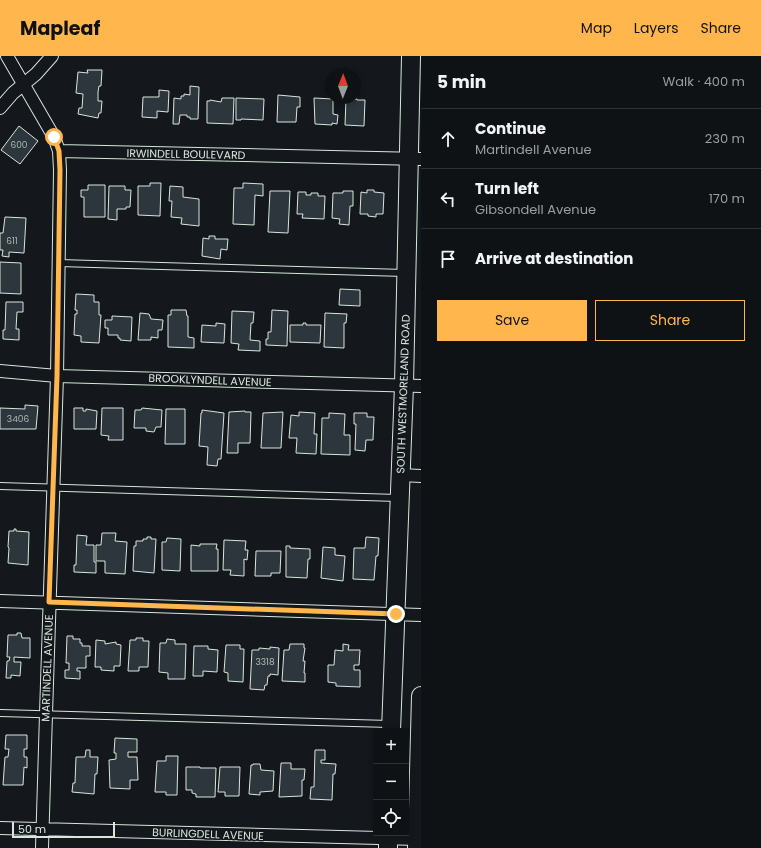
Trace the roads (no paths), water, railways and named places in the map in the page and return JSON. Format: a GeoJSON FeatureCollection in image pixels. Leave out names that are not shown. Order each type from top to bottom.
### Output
{"type":"FeatureCollection","features":[{"type":"Feature","properties":{"kind":"main road","name":"SOUTH WESTMORELAND ROAD"},"geometry":{"type":"LineString","coordinates":[[392,727],[401,475],[412,386],[406,273],[415,158],[411,56]]}},
{"type":"Feature","properties":{"kind":"main road"},"geometry":{"type":"LineString","coordinates":[[417,844],[421,696]]}},
{"type":"Feature","properties":{"kind":"street"},"geometry":{"type":"LineString","coordinates":[[7,56],[54,137],[59,151]]}},
{"type":"Feature","properties":{"kind":"street"},"geometry":{"type":"LineString","coordinates":[[0,108],[13,93],[36,74],[52,56]]}},
{"type":"Feature","properties":{"kind":"street","name":"IRWINDELL BOULEVARD"},"geometry":{"type":"LineString","coordinates":[[59,151],[415,158]]}},
{"type":"Feature","properties":{"kind":"street","name":"MARTINDELL AVENUE"},"geometry":{"type":"LineString","coordinates":[[42,848],[57,376],[59,151]]}},
{"type":"Feature","properties":{"kind":"street","name":"BROOKLYNDELL AVENUE"},"geometry":{"type":"LineString","coordinates":[[0,371],[57,376],[412,386]]}},
{"type":"Feature","properties":{"kind":"street"},"geometry":{"type":"LineString","coordinates":[[401,475],[421,476]]}},
{"type":"Feature","properties":{"kind":"street"},"geometry":{"type":"LineString","coordinates":[[0,601],[421,615]]}},
{"type":"Feature","properties":{"kind":"street","name":"BURLINGDELL AVENUE"},"geometry":{"type":"LineString","coordinates":[[0,828],[388,840],[417,844]]}},
{"type":"Feature","properties":{"kind":"lane"},"geometry":{"type":"LineString","coordinates":[[59,263],[406,273]]}},
{"type":"Feature","properties":{"kind":"lane"},"geometry":{"type":"LineString","coordinates":[[0,486],[400,498]]}},
{"type":"Feature","properties":{"kind":"lane"},"geometry":{"type":"LineString","coordinates":[[0,713],[392,727]]}}]}
